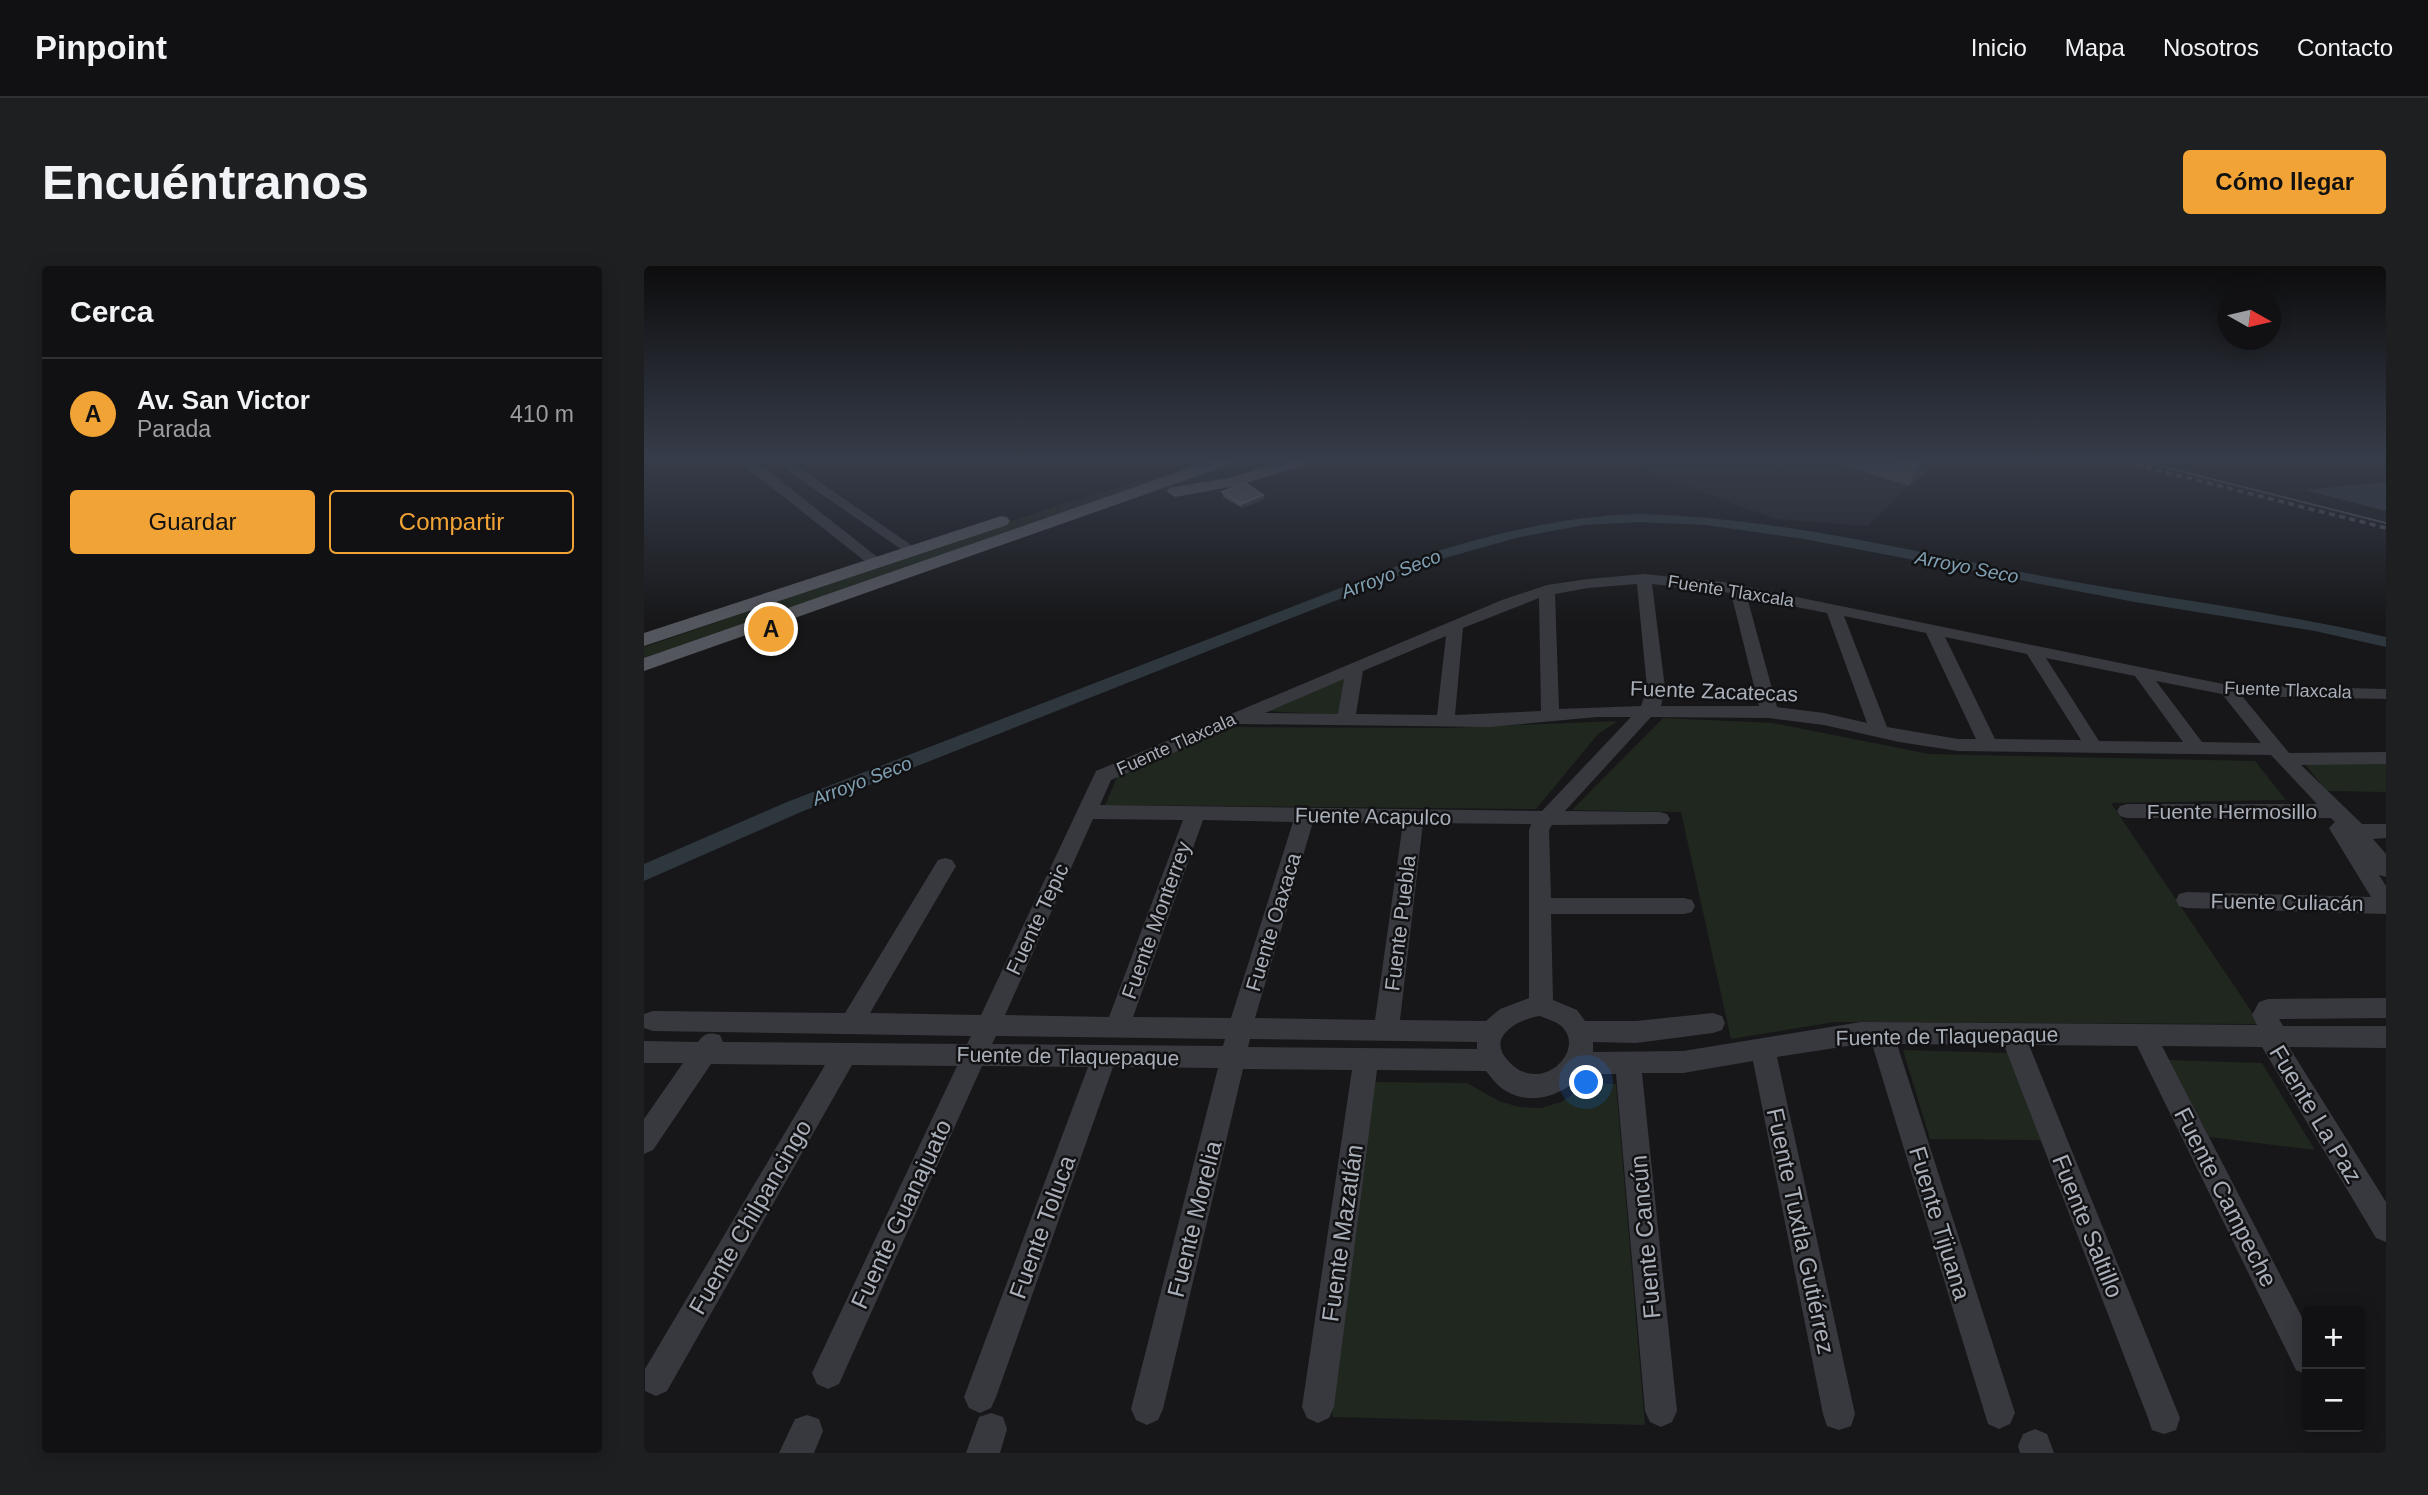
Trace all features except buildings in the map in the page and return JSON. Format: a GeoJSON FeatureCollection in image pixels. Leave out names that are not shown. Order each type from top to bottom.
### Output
{"type":"FeatureCollection","features":[{"type":"Feature","properties":{"kind":"main road"},"geometry":{"type":"LineString","coordinates":[[644,639],[1032,512]]}},
{"type":"Feature","properties":{"kind":"main road"},"geometry":{"type":"LineString","coordinates":[[644,665],[1081,512]]}},
{"type":"Feature","properties":{"kind":"main road"},"geometry":{"type":"LineString","coordinates":[[1018,535],[1094,512]]}},
{"type":"Feature","properties":{"kind":"street"},"geometry":{"type":"LineString","coordinates":[[813,512],[876,563]]}},
{"type":"Feature","properties":{"kind":"street"},"geometry":{"type":"LineString","coordinates":[[858,512],[913,551]]}},
{"type":"Feature","properties":{"kind":"street"},"geometry":{"type":"LineString","coordinates":[[1541,1006],[1539,830],[1547,818],[1649,710],[1655,697],[1644,579]]}},
{"type":"Feature","properties":{"kind":"street","name":"Fuente Tlaxcala"},"geometry":{"type":"LineString","coordinates":[[1086,812],[1103,776],[1508,603],[1583,582],[1644,579],[1694,582],[2228,690],[2386,694]]}},
{"type":"Feature","properties":{"kind":"street"},"geometry":{"type":"LineString","coordinates":[[1547,590],[1550,716]]}},
{"type":"Feature","properties":{"kind":"street"},"geometry":{"type":"LineString","coordinates":[[1738,590],[1769,712]]}},
{"type":"Feature","properties":{"kind":"street"},"geometry":{"type":"LineString","coordinates":[[1833,609],[1880,732]]}},
{"type":"Feature","properties":{"kind":"street"},"geometry":{"type":"LineString","coordinates":[[1446,720],[1455,625]]}},
{"type":"Feature","properties":{"kind":"street"},"geometry":{"type":"LineString","coordinates":[[1933,630],[1990,746]]}},
{"type":"Feature","properties":{"kind":"street"},"geometry":{"type":"LineString","coordinates":[[2033,650],[2095,747]]}},
{"type":"Feature","properties":{"kind":"street"},"geometry":{"type":"LineString","coordinates":[[1346,720],[1355,667]]}},
{"type":"Feature","properties":{"kind":"street"},"geometry":{"type":"LineString","coordinates":[[2141,672],[2197,748]]}},
{"type":"Feature","properties":{"kind":"street"},"geometry":{"type":"LineString","coordinates":[[2228,690],[2335,816],[2386,869]]}},
{"type":"Feature","properties":{"kind":"street","name":"Fuente Zacatecas"},"geometry":{"type":"LineString","coordinates":[[1233,719],[1517,720],[1597,711],[1769,712],[1824,719],[1929,741],[1990,746],[2197,748],[2386,758]]}},
{"type":"Feature","properties":{"kind":"street","name":"Fuente Hermosillo"},"geometry":{"type":"LineString","coordinates":[[2127,811],[2335,816],[2386,831]]}},
{"type":"Feature","properties":{"kind":"street","name":"Fuente Acapulco"},"geometry":{"type":"LineString","coordinates":[[1086,812],[1660,819]]}},
{"type":"Feature","properties":{"kind":"street","name":"Fuente Tepic"},"geometry":{"type":"LineString","coordinates":[[974,1055],[1086,812]]}},
{"type":"Feature","properties":{"kind":"street","name":"Fuente Monterrey"},"geometry":{"type":"LineString","coordinates":[[1117,1027],[1195,814]]}},
{"type":"Feature","properties":{"kind":"street","name":"Fuente Oaxaca"},"geometry":{"type":"LineString","coordinates":[[1240,1028],[1305,815]]}},
{"type":"Feature","properties":{"kind":"street","name":"Fuente Puebla"},"geometry":{"type":"LineString","coordinates":[[1386,1031],[1414,816]]}},
{"type":"Feature","properties":{"kind":"street"},"geometry":{"type":"LineString","coordinates":[[2335,816],[2386,905]]}},
{"type":"Feature","properties":{"kind":"street"},"geometry":{"type":"LineString","coordinates":[[852,1023],[945,866]]}},
{"type":"Feature","properties":{"kind":"street","name":"Fuente Culiacán"},"geometry":{"type":"LineString","coordinates":[[2187,900],[2386,905]]}},
{"type":"Feature","properties":{"kind":"street"},"geometry":{"type":"LineString","coordinates":[[1539,906],[1684,906]]}},
{"type":"Feature","properties":{"kind":"street"},"geometry":{"type":"LineString","coordinates":[[1541,1006],[1563,1014],[1578,1031],[1581,1052],[1578,1063],[1557,1082],[1543,1086],[1527,1085],[1501,1072],[1490,1051],[1492,1032],[1500,1020],[1525,1007],[1541,1006]]}},
{"type":"Feature","properties":{"kind":"street"},"geometry":{"type":"LineString","coordinates":[[2273,1036],[2264,1015],[2268,1009],[2386,1008]]}},
{"type":"Feature","properties":{"kind":"street","name":"Fuente de Tlaquepaque"},"geometry":{"type":"LineString","coordinates":[[653,1021],[1492,1032]]}},
{"type":"Feature","properties":{"kind":"street"},"geometry":{"type":"LineString","coordinates":[[644,1141],[726,1022]]}},
{"type":"Feature","properties":{"kind":"street"},"geometry":{"type":"LineString","coordinates":[[1578,1031],[1636,1032],[1713,1023]]}},
{"type":"Feature","properties":{"kind":"street","name":"Fuente Morelia"},"geometry":{"type":"LineString","coordinates":[[1147,1409],[1240,1028]]}},
{"type":"Feature","properties":{"kind":"street","name":"Fuente de Tlaquepaque"},"geometry":{"type":"LineString","coordinates":[[1578,1063],[1683,1062],[1851,1034],[1881,1033],[2386,1037]]}},
{"type":"Feature","properties":{"kind":"street","name":"Fuente Tijuana"},"geometry":{"type":"LineString","coordinates":[[1881,1033],[1999,1413]]}},
{"type":"Feature","properties":{"kind":"street","name":"Fuente Saltillo"},"geometry":{"type":"LineString","coordinates":[[2012,1034],[2164,1418]]}},
{"type":"Feature","properties":{"kind":"street","name":"Fuente Campeche"},"geometry":{"type":"LineString","coordinates":[[2144,1035],[2302,1349]]}},
{"type":"Feature","properties":{"kind":"street","name":"Fuente La Paz"},"geometry":{"type":"LineString","coordinates":[[2273,1036],[2386,1228]]}},
{"type":"Feature","properties":{"kind":"street","name":"Fuente Tuxtla Gutiérrez"},"geometry":{"type":"LineString","coordinates":[[1763,1049],[1839,1414]]}},
{"type":"Feature","properties":{"kind":"street","name":"Fuente de Tlaquepaque"},"geometry":{"type":"LineString","coordinates":[[644,1052],[1493,1060]]}},
{"type":"Feature","properties":{"kind":"street","name":"Fuente Chilpancingo"},"geometry":{"type":"LineString","coordinates":[[656,1380],[845,1054]]}},
{"type":"Feature","properties":{"kind":"street","name":"Fuente Guanajuato"},"geometry":{"type":"LineString","coordinates":[[828,1373],[974,1055]]}},
{"type":"Feature","properties":{"kind":"street","name":"Fuente Toluca"},"geometry":{"type":"LineString","coordinates":[[980,1397],[1104,1056]]}},
{"type":"Feature","properties":{"kind":"street","name":"Fuente Mazatlán"},"geometry":{"type":"LineString","coordinates":[[1318,1407],[1366,1059]]}},
{"type":"Feature","properties":{"kind":"street","name":"Fuente Cancún"},"geometry":{"type":"LineString","coordinates":[[1628,1063],[1661,1410]]}},
{"type":"Feature","properties":{"kind":"shaded area"},"geometry":{"type":"Polygon","coordinates":[[[1038,512],[1063,512],[644,659],[644,647],[1038,512]]]}},
{"type":"Feature","properties":{"kind":"shaded area"},"geometry":{"type":"Polygon","coordinates":[[[1757,512],[1882,512],[1868,526],[1775,519],[1757,512]]]}},
{"type":"Feature","properties":{"kind":"shaded area"},"geometry":{"type":"Polygon","coordinates":[[[1349,674],[1340,715],[1264,711],[1349,674]]]}},
{"type":"Feature","properties":{"kind":"shaded area"},"geometry":{"type":"Polygon","coordinates":[[[1663,718],[1773,723],[1929,754],[2255,761],[2286,800],[2111,803],[2260,1024],[1835,1022],[1731,1039],[1681,812],[1572,810],[1663,718]]]}},
{"type":"Feature","properties":{"kind":"shaded area"},"geometry":{"type":"Polygon","coordinates":[[[1618,721],[1598,734],[1536,809],[1105,805],[1118,775],[1235,727],[1448,728],[1618,721]]]}},
{"type":"Feature","properties":{"kind":"shaded area"},"geometry":{"type":"Polygon","coordinates":[[[2303,762],[2386,764],[2386,792],[2327,791],[2303,762]]]}},
{"type":"Feature","properties":{"kind":"shaded area"},"geometry":{"type":"Polygon","coordinates":[[[1903,1050],[2010,1053],[2043,1140],[1930,1139],[1903,1050]]]}},
{"type":"Feature","properties":{"kind":"shaded area"},"geometry":{"type":"Polygon","coordinates":[[[2169,1060],[2262,1063],[2315,1150],[2209,1137],[2169,1060]]]}},
{"type":"Feature","properties":{"kind":"shaded area"},"geometry":{"type":"Polygon","coordinates":[[[1375,1082],[1467,1083],[1499,1101],[1519,1107],[1541,1108],[1561,1102],[1591,1083],[1616,1084],[1645,1425],[1332,1417],[1375,1082]]]}},
{"type":"Feature","properties":{"kind":"waterway","name":"Arroyo Seco"},"geometry":{"type":"LineString","coordinates":[[644,873],[794,807],[1436,556],[1520,533],[1584,521],[1673,519],[1771,530],[2386,642]]}},
{"type":"Feature","properties":{"kind":"tram line"},"geometry":{"type":"LineString","coordinates":[[2344,512],[2386,523]]}},
{"type":"Feature","properties":{"kind":"railway"},"geometry":{"type":"LineString","coordinates":[[2324,512],[2386,528]]}},
{"type":"Feature","properties":{"kind":"place","name":"Av. San Victor"},"geometry":{"type":"Point","coordinates":[771,629]}}]}
